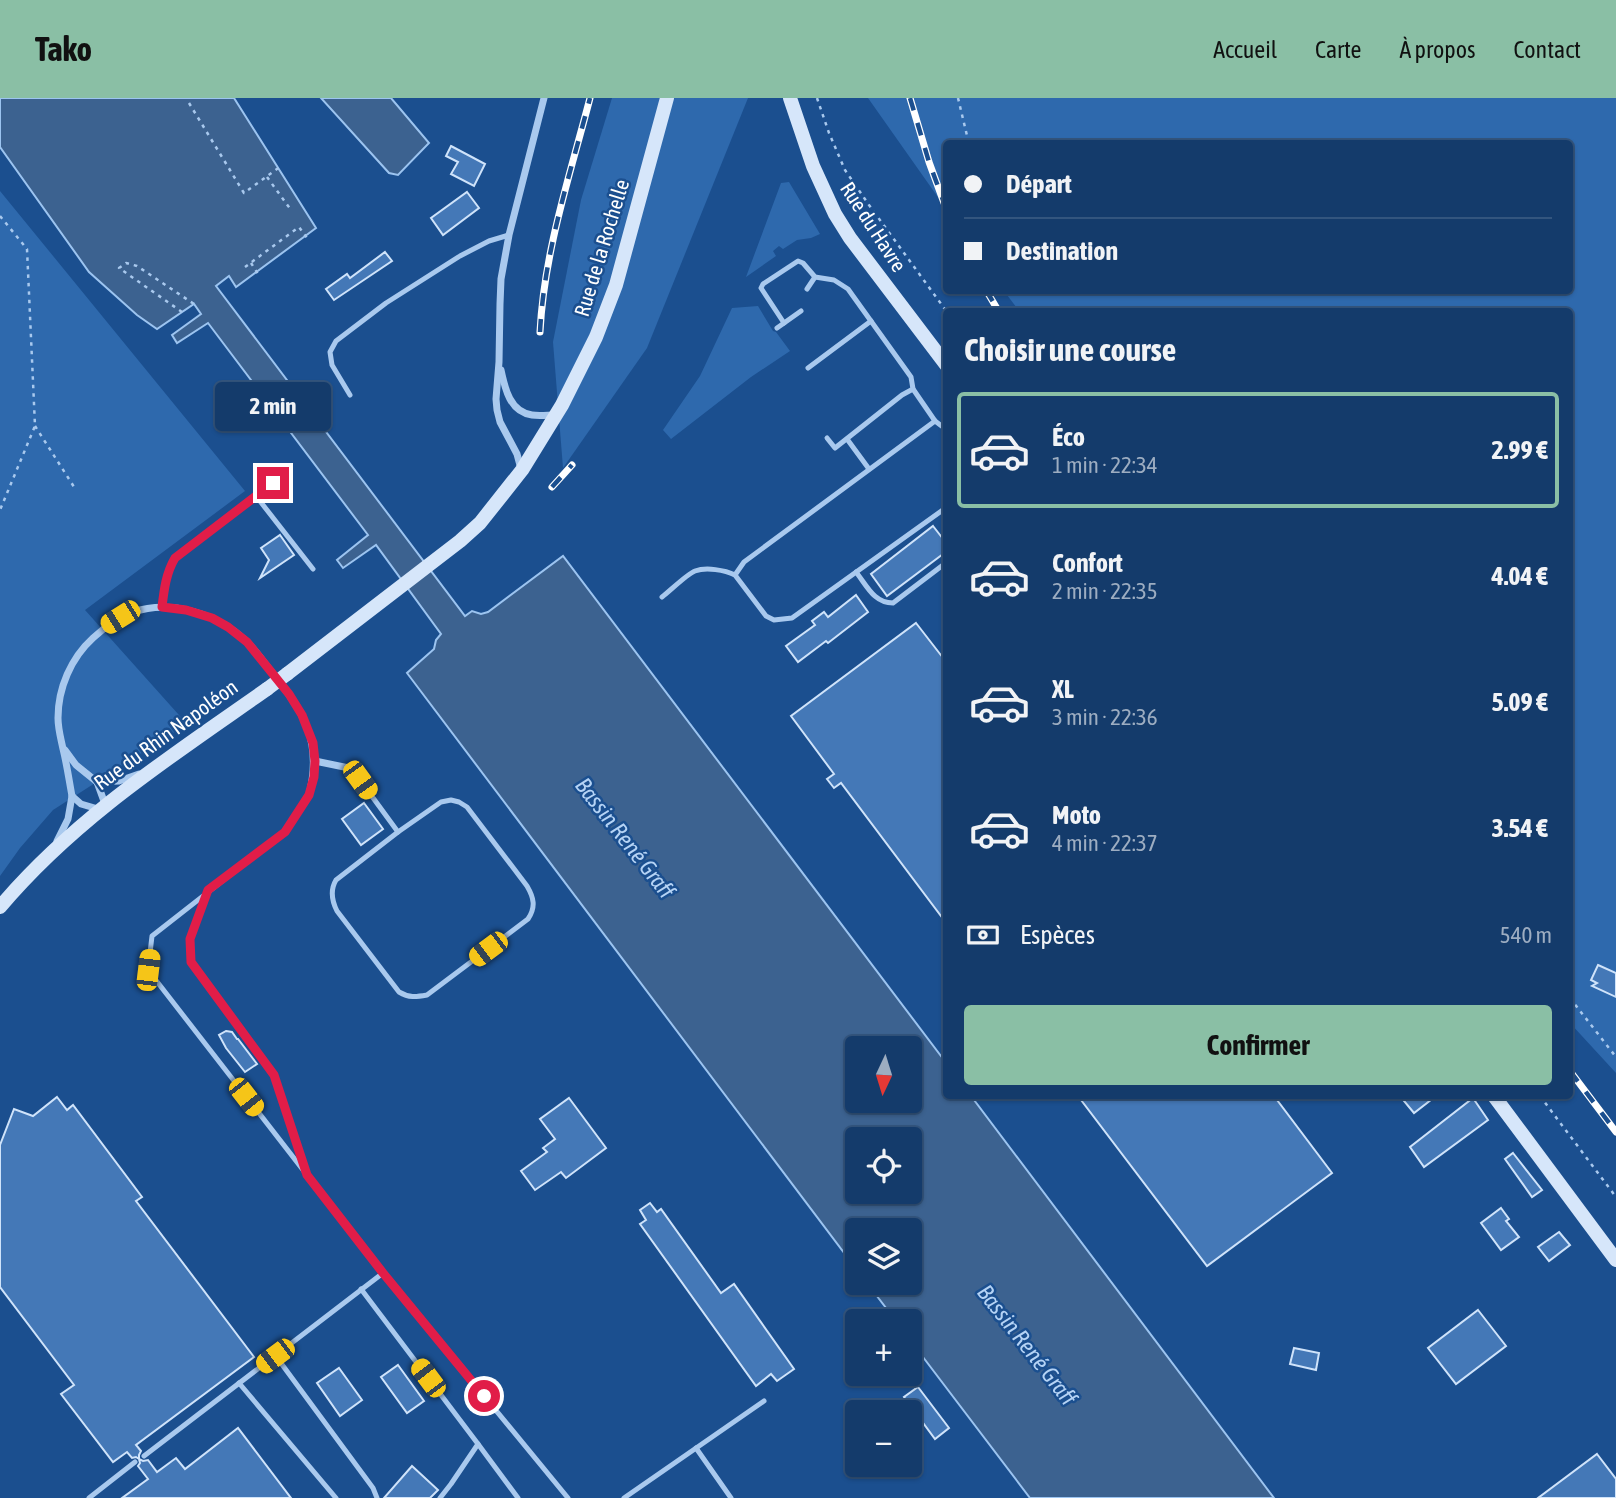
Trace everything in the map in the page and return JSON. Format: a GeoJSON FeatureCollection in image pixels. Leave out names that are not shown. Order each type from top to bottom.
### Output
{"type":"FeatureCollection","features":[{"type":"Feature","properties":{"kind":"main road","name":"Rue de la Rochelle"},"geometry":{"type":"LineString","coordinates":[[559,410],[608,308],[667,98]]}},
{"type":"Feature","properties":{"kind":"main road","name":"Rue du Havre"},"geometry":{"type":"LineString","coordinates":[[790,98],[813,166],[835,214],[850,238],[943,361]]}},
{"type":"Feature","properties":{"kind":"main road","name":"Rue du Rhin Napoléon"},"geometry":{"type":"LineString","coordinates":[[0,907],[44,858],[102,807],[267,689],[481,523],[522,470],[559,410]]}},
{"type":"Feature","properties":{"kind":"main road"},"geometry":{"type":"LineString","coordinates":[[1496,1099],[1616,1260]]}},
{"type":"Feature","properties":{"kind":"street"},"geometry":{"type":"LineString","coordinates":[[522,470],[497,410],[501,279],[509,235],[544,98]]}},
{"type":"Feature","properties":{"kind":"street"},"geometry":{"type":"LineString","coordinates":[[499,362],[503,384],[518,410],[533,415],[559,410]]}},
{"type":"Feature","properties":{"kind":"street"},"geometry":{"type":"LineString","coordinates":[[44,858],[65,829],[72,796],[58,719],[59,701],[70,668],[97,634],[120,617],[134,612],[162,607],[186,610],[212,618],[247,642],[289,694],[302,715],[313,743],[315,761],[309,795]]}},
{"type":"Feature","properties":{"kind":"street"},"geometry":{"type":"LineString","coordinates":[[63,748],[76,765],[97,782],[102,807],[81,804],[72,796]]}},
{"type":"Feature","properties":{"kind":"street"},"geometry":{"type":"LineString","coordinates":[[315,761],[348,768],[360,780]]}},
{"type":"Feature","properties":{"kind":"street"},"geometry":{"type":"LineString","coordinates":[[97,782],[119,780],[155,767]]}},
{"type":"Feature","properties":{"kind":"lane"},"geometry":{"type":"LineString","coordinates":[[350,395],[332,365],[330,352],[336,341],[386,303],[460,256],[509,235]]}},
{"type":"Feature","properties":{"kind":"lane"},"geometry":{"type":"LineString","coordinates":[[784,323],[761,288],[798,261],[815,277],[834,280],[848,289],[911,377],[913,389],[935,421],[943,427]]}},
{"type":"Feature","properties":{"kind":"lane"},"geometry":{"type":"LineString","coordinates":[[807,289],[815,277]]}},
{"type":"Feature","properties":{"kind":"lane"},"geometry":{"type":"LineString","coordinates":[[777,328],[801,311]]}},
{"type":"Feature","properties":{"kind":"lane"},"geometry":{"type":"LineString","coordinates":[[808,368],[871,321]]}},
{"type":"Feature","properties":{"kind":"lane"},"geometry":{"type":"LineString","coordinates":[[827,438],[835,448],[913,389]]}},
{"type":"Feature","properties":{"kind":"lane"},"geometry":{"type":"LineString","coordinates":[[735,575],[744,562],[935,421]]}},
{"type":"Feature","properties":{"kind":"lane"},"geometry":{"type":"LineString","coordinates":[[847,439],[869,469]]}},
{"type":"Feature","properties":{"kind":"lane"},"geometry":{"type":"LineString","coordinates":[[162,607],[170,566],[175,558],[289,471]]}},
{"type":"Feature","properties":{"kind":"lane"},"geometry":{"type":"LineString","coordinates":[[256,496],[313,569]]}},
{"type":"Feature","properties":{"kind":"lane"},"geometry":{"type":"LineString","coordinates":[[662,597],[694,571],[728,571],[735,575],[766,617],[774,620],[792,618],[943,510]]}},
{"type":"Feature","properties":{"kind":"lane"},"geometry":{"type":"LineString","coordinates":[[856,572],[877,600],[892,603],[943,565]]}},
{"type":"Feature","properties":{"kind":"lane"},"geometry":{"type":"LineString","coordinates":[[360,780],[398,832]]}},
{"type":"Feature","properties":{"kind":"lane"},"geometry":{"type":"LineString","coordinates":[[309,795],[285,832],[152,936],[148,970],[383,1273],[569,1498]]}},
{"type":"Feature","properties":{"kind":"lane"},"geometry":{"type":"LineString","coordinates":[[441,802],[459,802],[467,807],[533,896],[533,912],[528,919],[427,995],[416,997],[399,992],[337,911],[332,895],[335,880],[398,832],[441,802]]}},
{"type":"Feature","properties":{"kind":"lane"},"geometry":{"type":"LineString","coordinates":[[208,890],[190,939],[191,962],[274,1075],[307,1175]]}},
{"type":"Feature","properties":{"kind":"lane"},"geometry":{"type":"LineString","coordinates":[[145,1455],[383,1273]]}},
{"type":"Feature","properties":{"kind":"lane"},"geometry":{"type":"LineString","coordinates":[[361,1289],[518,1498]]}},
{"type":"Feature","properties":{"kind":"lane"},"geometry":{"type":"LineString","coordinates":[[275,1356],[373,1488],[377,1498]]}},
{"type":"Feature","properties":{"kind":"lane"},"geometry":{"type":"LineString","coordinates":[[239,1383],[336,1498]]}},
{"type":"Feature","properties":{"kind":"lane"},"geometry":{"type":"LineString","coordinates":[[624,1498],[764,1401]]}},
{"type":"Feature","properties":{"kind":"lane"},"geometry":{"type":"LineString","coordinates":[[440,1498],[478,1444]]}},
{"type":"Feature","properties":{"kind":"lane"},"geometry":{"type":"LineString","coordinates":[[696,1448],[731,1498]]}},
{"type":"Feature","properties":{"kind":"lane"},"geometry":{"type":"LineString","coordinates":[[89,1498],[135,1462]]}},
{"type":"Feature","properties":{"kind":"path"},"geometry":{"type":"LineString","coordinates":[[817,98],[845,170],[944,308]]}},
{"type":"Feature","properties":{"kind":"path"},"geometry":{"type":"LineString","coordinates":[[958,98],[968,140]]}},
{"type":"Feature","properties":{"kind":"path"},"geometry":{"type":"LineString","coordinates":[[188,103],[244,194],[281,166]]}},
{"type":"Feature","properties":{"kind":"path"},"geometry":{"type":"LineString","coordinates":[[267,177],[291,210]]}},
{"type":"Feature","properties":{"kind":"path"},"geometry":{"type":"LineString","coordinates":[[0,216],[27,248],[35,426],[0,510]]}},
{"type":"Feature","properties":{"kind":"path"},"geometry":{"type":"LineString","coordinates":[[245,267],[299,228],[307,237]]}},
{"type":"Feature","properties":{"kind":"path"},"geometry":{"type":"LineString","coordinates":[[182,312],[119,268],[125,263],[137,266],[194,304]]}},
{"type":"Feature","properties":{"kind":"path"},"geometry":{"type":"LineString","coordinates":[[251,263],[258,274]]}},
{"type":"Feature","properties":{"kind":"path"},"geometry":{"type":"LineString","coordinates":[[35,426],[76,490]]}},
{"type":"Feature","properties":{"kind":"path"},"geometry":{"type":"LineString","coordinates":[[1573,1002],[1616,1057]]}},
{"type":"Feature","properties":{"kind":"path"},"geometry":{"type":"LineString","coordinates":[[1542,1099],[1616,1197]]}},
{"type":"Feature","properties":{"kind":"shaded area"},"geometry":{"type":"Polygon","coordinates":[[[612,98],[748,98],[647,348],[563,468],[553,342],[581,200],[612,98]]]}},
{"type":"Feature","properties":{"kind":"shaded area"},"geometry":{"type":"Polygon","coordinates":[[[868,98],[1616,98],[1616,1073],[1573,1026],[1573,308],[1017,308],[1006,294],[1573,294],[1573,140],[943,140],[943,204],[868,98]]]}},
{"type":"Feature","properties":{"kind":"shaded area"},"geometry":{"type":"Polygon","coordinates":[[[789,182],[820,234],[797,240],[783,249],[779,246],[773,251],[776,256],[746,277],[781,183],[789,182]]]}},
{"type":"Feature","properties":{"kind":"shaded area"},"geometry":{"type":"Polygon","coordinates":[[[0,191],[245,491],[85,610],[187,724],[53,810],[0,876],[0,191]]]}},
{"type":"Feature","properties":{"kind":"shaded area"},"geometry":{"type":"Polygon","coordinates":[[[758,306],[773,331],[790,351],[751,377],[671,439],[663,430],[700,376],[732,308],[758,306]]]}},
{"type":"Feature","properties":{"kind":"water","name":"Bassin René Graff"},"geometry":{"type":"Polygon","coordinates":[[[0,98],[234,98],[316,228],[236,287],[229,276],[216,286],[465,616],[472,611],[481,614],[488,612],[563,556],[943,1059],[943,1099],[973,1099],[1274,1498],[1030,1498],[922,1356],[922,1309],[887,1309],[876,1295],[922,1295],[922,1218],[845,1218],[845,1254],[407,673],[434,649],[441,634],[376,545],[343,568],[337,560],[368,535],[208,323],[177,343],[172,335],[201,314],[194,304],[157,329],[137,315],[89,272],[0,147],[0,98]]]}},
{"type":"Feature","properties":{"kind":"water"},"geometry":{"type":"Polygon","coordinates":[[[321,98],[391,98],[429,143],[398,175],[389,173],[321,98]]]}},
{"type":"Feature","properties":{"kind":"building"},"geometry":{"type":"Polygon","coordinates":[[[451,146],[485,164],[474,186],[451,174],[458,162],[446,156],[451,146]]]}},
{"type":"Feature","properties":{"kind":"building"},"geometry":{"type":"Polygon","coordinates":[[[467,192],[479,208],[443,235],[431,218],[467,192]]]}},
{"type":"Feature","properties":{"kind":"building"},"geometry":{"type":"Polygon","coordinates":[[[385,252],[392,261],[334,300],[326,289],[347,274],[350,278],[385,252]]]}},
{"type":"Feature","properties":{"kind":"building"},"geometry":{"type":"Polygon","coordinates":[[[933,526],[943,539],[943,554],[887,596],[871,574],[933,526]]]}},
{"type":"Feature","properties":{"kind":"building"},"geometry":{"type":"Polygon","coordinates":[[[280,535],[294,555],[260,578],[269,560],[261,548],[280,535]]]}},
{"type":"Feature","properties":{"kind":"building"},"geometry":{"type":"Polygon","coordinates":[[[856,595],[868,612],[798,662],[786,646],[815,625],[812,621],[824,612],[828,617],[856,595]]]}},
{"type":"Feature","properties":{"kind":"building"},"geometry":{"type":"Polygon","coordinates":[[[916,623],[943,658],[943,919],[841,783],[834,788],[827,779],[834,774],[791,716],[916,623]]]}},
{"type":"Feature","properties":{"kind":"building"},"geometry":{"type":"Polygon","coordinates":[[[364,803],[383,829],[361,845],[342,819],[364,803]]]}},
{"type":"Feature","properties":{"kind":"building"},"geometry":{"type":"Polygon","coordinates":[[[1598,965],[1616,973],[1616,997],[1592,986],[1597,983],[1591,980],[1598,965]]]}},
{"type":"Feature","properties":{"kind":"building"},"geometry":{"type":"Polygon","coordinates":[[[226,1031],[232,1032],[257,1064],[245,1072],[219,1035],[226,1031]]]}},
{"type":"Feature","properties":{"kind":"building"},"geometry":{"type":"Polygon","coordinates":[[[57,1097],[67,1110],[73,1105],[142,1197],[136,1201],[254,1357],[136,1445],[141,1451],[139,1459],[132,1458],[127,1452],[113,1462],[61,1394],[74,1385],[0,1287],[0,1145],[14,1109],[33,1116],[57,1097]]]}},
{"type":"Feature","properties":{"kind":"building"},"geometry":{"type":"Polygon","coordinates":[[[569,1098],[606,1148],[566,1178],[561,1172],[535,1190],[521,1171],[547,1152],[543,1148],[555,1139],[540,1119],[569,1098]]]}},
{"type":"Feature","properties":{"kind":"building"},"geometry":{"type":"Polygon","coordinates":[[[1080,1099],[1276,1099],[1332,1173],[1207,1266],[1080,1099]]]}},
{"type":"Feature","properties":{"kind":"building"},"geometry":{"type":"Polygon","coordinates":[[[1407,1099],[1432,1099],[1414,1113],[1404,1101],[1407,1099]]]}},
{"type":"Feature","properties":{"kind":"building"},"geometry":{"type":"Polygon","coordinates":[[[1472,1099],[1488,1120],[1424,1167],[1410,1147],[1472,1099]]]}},
{"type":"Feature","properties":{"kind":"building"},"geometry":{"type":"Polygon","coordinates":[[[1513,1153],[1542,1190],[1532,1197],[1505,1159],[1513,1153]]]}},
{"type":"Feature","properties":{"kind":"building"},"geometry":{"type":"Polygon","coordinates":[[[650,1203],[657,1212],[661,1209],[721,1293],[734,1284],[794,1369],[777,1381],[771,1374],[756,1386],[640,1224],[646,1220],[640,1210],[650,1203]]]}},
{"type":"Feature","properties":{"kind":"building"},"geometry":{"type":"Polygon","coordinates":[[[1501,1208],[1509,1219],[1506,1221],[1519,1237],[1501,1250],[1481,1223],[1501,1208]]]}},
{"type":"Feature","properties":{"kind":"building"},"geometry":{"type":"Polygon","coordinates":[[[1559,1232],[1570,1245],[1549,1261],[1538,1247],[1559,1232]]]}},
{"type":"Feature","properties":{"kind":"building"},"geometry":{"type":"Polygon","coordinates":[[[1478,1310],[1506,1346],[1456,1384],[1428,1348],[1478,1310]]]}},
{"type":"Feature","properties":{"kind":"building"},"geometry":{"type":"Polygon","coordinates":[[[1294,1348],[1319,1353],[1316,1370],[1290,1364],[1294,1348]]]}},
{"type":"Feature","properties":{"kind":"building"},"geometry":{"type":"Polygon","coordinates":[[[398,1365],[424,1401],[407,1413],[381,1377],[398,1365]]]}},
{"type":"Feature","properties":{"kind":"building"},"geometry":{"type":"Polygon","coordinates":[[[339,1368],[362,1400],[340,1416],[317,1383],[339,1368]]]}},
{"type":"Feature","properties":{"kind":"building"},"geometry":{"type":"Polygon","coordinates":[[[918,1387],[949,1428],[935,1439],[922,1421],[922,1400],[906,1400],[904,1397],[918,1387]]]}},
{"type":"Feature","properties":{"kind":"building"},"geometry":{"type":"Polygon","coordinates":[[[238,1428],[291,1498],[122,1498],[148,1479],[138,1466],[139,1459],[148,1460],[157,1472],[176,1458],[185,1469],[238,1428]]]}},
{"type":"Feature","properties":{"kind":"building"},"geometry":{"type":"Polygon","coordinates":[[[1597,1454],[1616,1479],[1616,1498],[1538,1498],[1597,1454]]]}},
{"type":"Feature","properties":{"kind":"building"},"geometry":{"type":"Polygon","coordinates":[[[412,1466],[438,1490],[430,1498],[384,1498],[412,1466]]]}},
{"type":"Feature","properties":{"kind":"railway"},"geometry":{"type":"LineString","coordinates":[[540,332],[552,243],[590,98]]}},
{"type":"Feature","properties":{"kind":"railway"},"geometry":{"type":"LineString","coordinates":[[910,98],[943,200]]}},
{"type":"Feature","properties":{"kind":"railway"},"geometry":{"type":"LineString","coordinates":[[988,294],[997,308]]}},
{"type":"Feature","properties":{"kind":"railway"},"geometry":{"type":"LineString","coordinates":[[552,487],[572,465]]}},
{"type":"Feature","properties":{"kind":"railway"},"geometry":{"type":"LineString","coordinates":[[1573,1075],[1616,1132]]}},
{"type":"Feature","properties":{"kind":"route"},"geometry":{"type":"LineString","coordinates":[[273,483],[175,558],[170,566],[162,607],[186,610],[212,618],[247,642],[289,694],[302,715],[313,743],[314,777],[309,795],[285,832],[208,890],[190,939],[191,962],[274,1075],[307,1175],[484,1396]]}}]}
